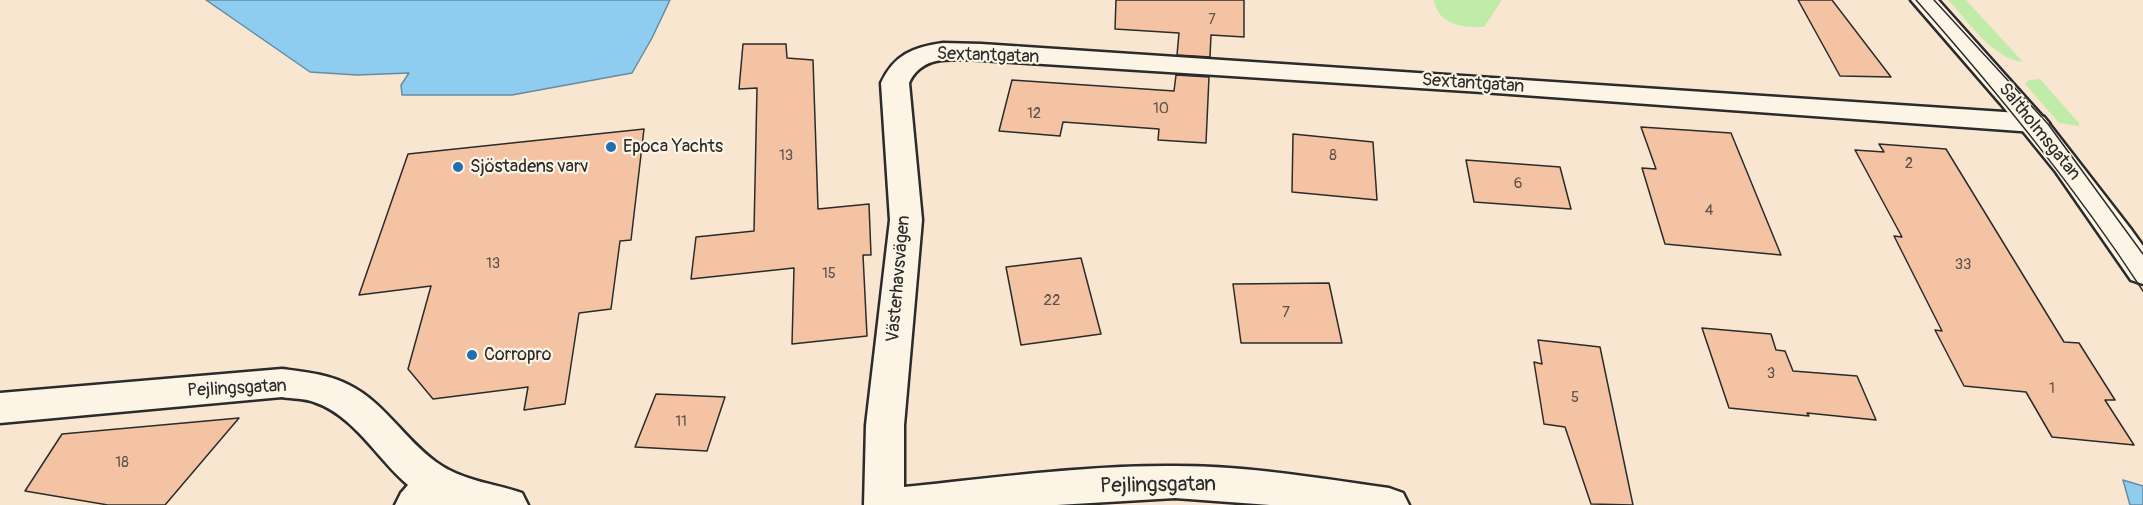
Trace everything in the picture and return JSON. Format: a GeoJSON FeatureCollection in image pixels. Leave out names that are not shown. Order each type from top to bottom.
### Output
{"type":"FeatureCollection","features":[{"type":"Feature","properties":{"kind":"street","name":"Saltholmsgatan"},"geometry":{"type":"LineString","coordinates":[[1924,0],[2034,123],[2110,222],[2143,272]]}},
{"type":"Feature","properties":{"kind":"street","name":"Sextantgatan"},"geometry":{"type":"LineString","coordinates":[[913,59],[940,52],[981,52],[1492,84],[2034,123]]}},
{"type":"Feature","properties":{"kind":"street","name":"Västerhavsvägen"},"geometry":{"type":"LineString","coordinates":[[884,505],[885,425],[906,220],[895,83],[904,66],[913,59]]}},
{"type":"Feature","properties":{"kind":"street","name":"Pejlingsgatan"},"geometry":{"type":"LineString","coordinates":[[0,408],[282,383],[320,388],[345,401],[367,419],[394,450],[425,494],[470,496],[508,505]]}},
{"type":"Feature","properties":{"kind":"street","name":"Pejlingsgatan"},"geometry":{"type":"LineString","coordinates":[[892,505],[1123,483],[1177,482],[1234,486],[1389,505]]}},
{"type":"Feature","properties":{"kind":"green space"},"geometry":{"type":"Polygon","coordinates":[[[1434,0],[1502,0],[1484,27],[1476,27],[1446,20],[1436,8],[1434,0]]]}},
{"type":"Feature","properties":{"kind":"green space"},"geometry":{"type":"Polygon","coordinates":[[[1948,0],[1966,0],[2023,62],[2001,54],[1991,46],[1948,0]]]}},
{"type":"Feature","properties":{"kind":"green space"},"geometry":{"type":"Polygon","coordinates":[[[2040,79],[2079,123],[2079,126],[2059,123],[2025,84],[2029,80],[2040,79]]]}},
{"type":"Feature","properties":{"kind":"water"},"geometry":{"type":"Polygon","coordinates":[[[206,0],[670,0],[632,73],[512,95],[402,95],[401,85],[409,73],[357,75],[310,72],[206,0]]]}},
{"type":"Feature","properties":{"kind":"water"},"geometry":{"type":"Polygon","coordinates":[[[2123,480],[2143,486],[2143,505],[2130,505],[2123,480]]]}},
{"type":"Feature","properties":{"kind":"building"},"geometry":{"type":"Polygon","coordinates":[[[1116,0],[1244,0],[1244,37],[1211,35],[1210,57],[1177,55],[1179,33],[1115,29],[1116,0]]]}},
{"type":"Feature","properties":{"kind":"building"},"geometry":{"type":"Polygon","coordinates":[[[1798,0],[1832,0],[1891,77],[1840,76],[1798,0]]]}},
{"type":"Feature","properties":{"kind":"building"},"geometry":{"type":"Polygon","coordinates":[[[743,44],[786,44],[787,58],[813,60],[818,209],[869,204],[871,255],[863,255],[867,336],[792,344],[794,268],[691,279],[696,237],[754,231],[757,88],[739,89],[743,44]]]}},
{"type":"Feature","properties":{"kind":"building"},"geometry":{"type":"Polygon","coordinates":[[[1176,75],[1209,77],[1206,143],[1158,140],[1159,129],[1063,122],[1060,136],[999,131],[1012,80],[1174,91],[1176,75]]]}},
{"type":"Feature","properties":{"kind":"building"},"geometry":{"type":"Polygon","coordinates":[[[1641,127],[1731,133],[1781,255],[1665,244],[1642,168],[1656,169],[1641,127]]]}},
{"type":"Feature","properties":{"kind":"building"},"geometry":{"type":"Polygon","coordinates":[[[644,129],[631,240],[620,241],[611,309],[579,313],[565,404],[524,410],[528,387],[433,399],[408,369],[431,286],[359,295],[408,154],[644,129]]]}},
{"type":"Feature","properties":{"kind":"building"},"geometry":{"type":"Polygon","coordinates":[[[1293,134],[1373,142],[1377,200],[1292,192],[1293,134]]]}},
{"type":"Feature","properties":{"kind":"building"},"geometry":{"type":"Polygon","coordinates":[[[1879,144],[1946,149],[2064,342],[2079,343],[2115,400],[2105,400],[2134,445],[2052,437],[2026,392],[1964,386],[1935,330],[1942,331],[1894,236],[1902,237],[1855,150],[1884,152],[1879,144]]]}},
{"type":"Feature","properties":{"kind":"building"},"geometry":{"type":"Polygon","coordinates":[[[1466,160],[1560,167],[1571,209],[1474,202],[1466,160]]]}},
{"type":"Feature","properties":{"kind":"building"},"geometry":{"type":"Polygon","coordinates":[[[1081,258],[1101,334],[1021,345],[1006,267],[1081,258]]]}},
{"type":"Feature","properties":{"kind":"building"},"geometry":{"type":"Polygon","coordinates":[[[1329,283],[1342,343],[1241,343],[1233,284],[1329,283]]]}},
{"type":"Feature","properties":{"kind":"building"},"geometry":{"type":"Polygon","coordinates":[[[1702,328],[1771,334],[1776,350],[1785,351],[1793,371],[1857,376],[1876,420],[1729,408],[1702,328]]]}},
{"type":"Feature","properties":{"kind":"building"},"geometry":{"type":"Polygon","coordinates":[[[1538,340],[1600,347],[1633,505],[1591,504],[1565,427],[1544,424],[1534,362],[1542,364],[1538,340]]]}},
{"type":"Feature","properties":{"kind":"building"},"geometry":{"type":"Polygon","coordinates":[[[656,394],[725,397],[707,451],[635,447],[656,394]]]}},
{"type":"Feature","properties":{"kind":"building"},"geometry":{"type":"Polygon","coordinates":[[[239,418],[165,505],[108,505],[25,491],[62,434],[239,418]]]}},
{"type":"Feature","properties":{"kind":"tram line"},"geometry":{"type":"LineString","coordinates":[[1916,0],[2035,141],[2143,291]]}},
{"type":"Feature","properties":{"kind":"tram line"},"geometry":{"type":"LineString","coordinates":[[1934,0],[2048,124],[2143,254]]}},
{"type":"Feature","properties":{"kind":"place","name":"Epoca Yachts"},"geometry":{"type":"Point","coordinates":[611,147]}},
{"type":"Feature","properties":{"kind":"place","name":"Sjöstadens varv"},"geometry":{"type":"Point","coordinates":[458,167]}},
{"type":"Feature","properties":{"kind":"place","name":"Corropro"},"geometry":{"type":"Point","coordinates":[472,355]}}]}
